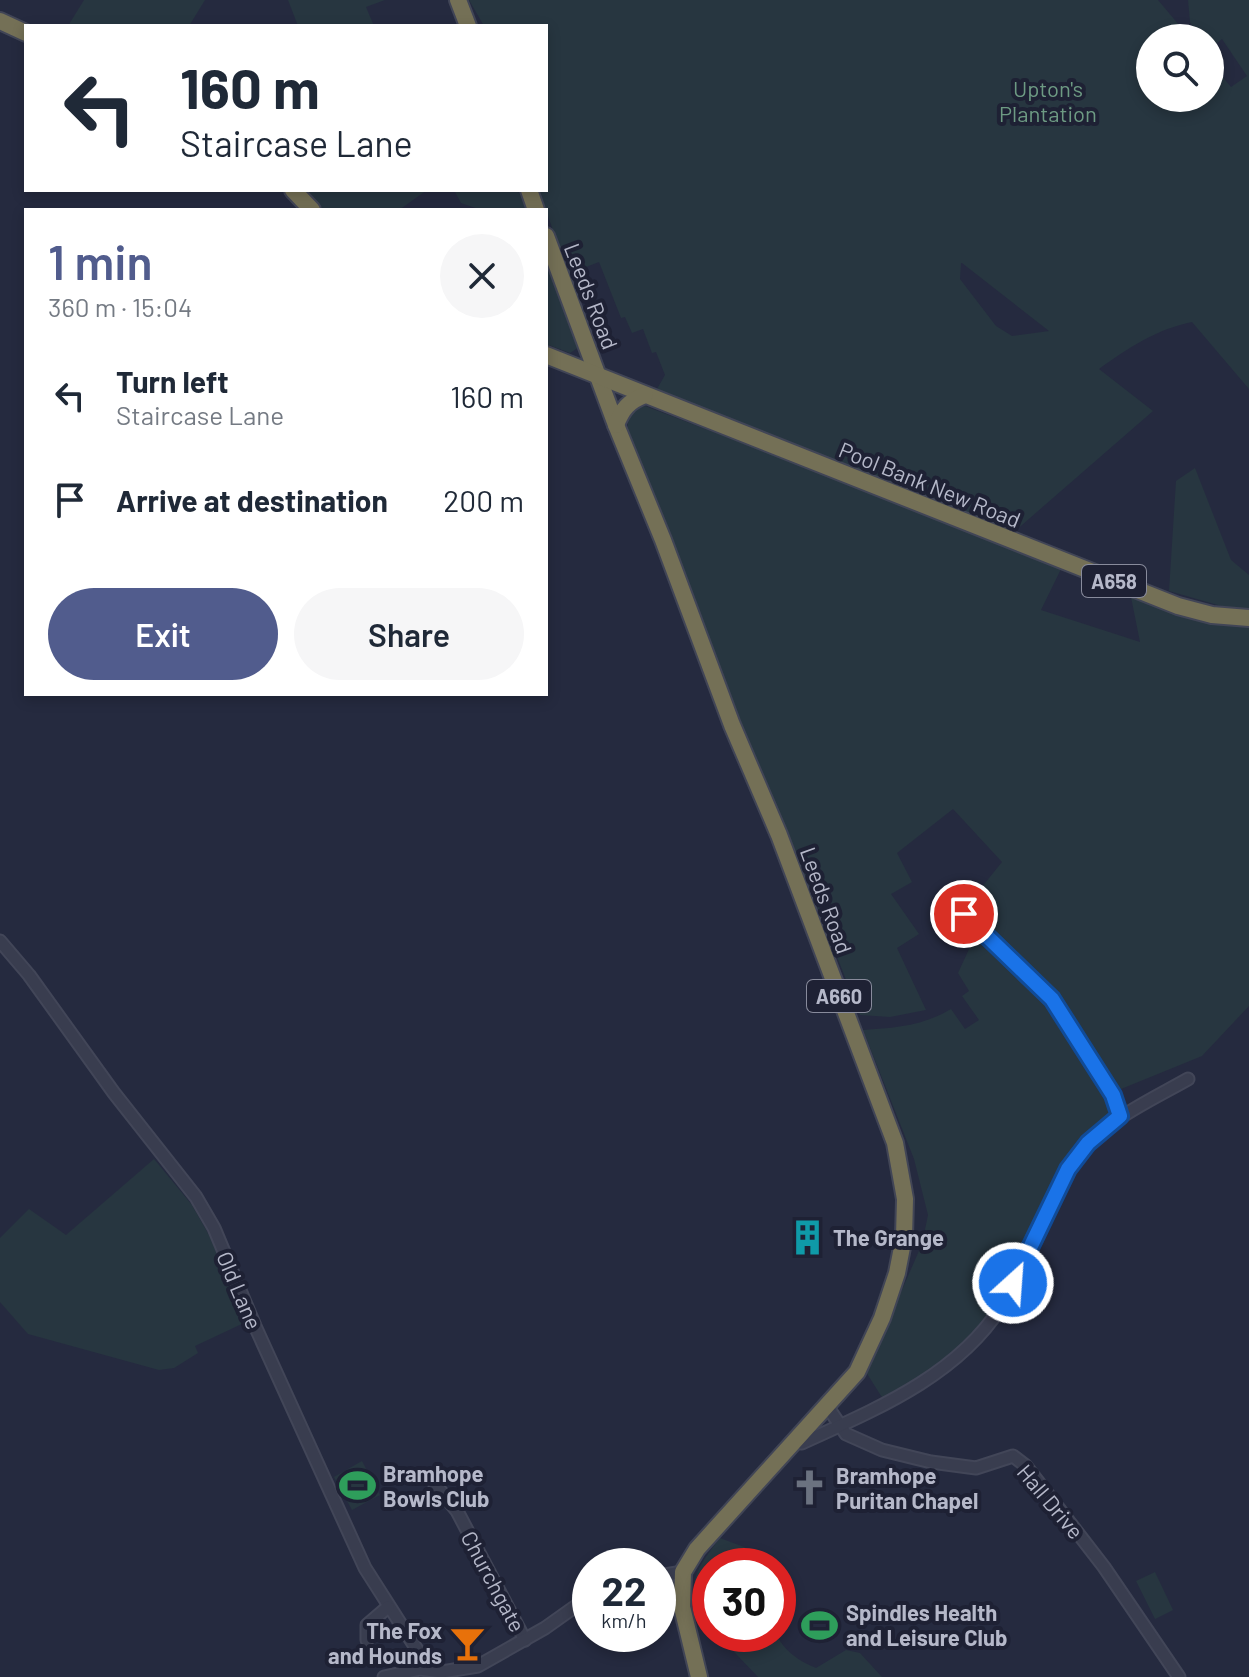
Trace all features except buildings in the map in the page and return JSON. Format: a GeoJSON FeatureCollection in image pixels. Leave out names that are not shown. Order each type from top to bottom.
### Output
{"type":"FeatureCollection","features":[{"type":"Feature","properties":{"kind":"highway"},"geometry":{"type":"LineString","coordinates":[[458,0],[467,24]]}},
{"type":"Feature","properties":{"kind":"highway"},"geometry":{"type":"LineString","coordinates":[[0,21],[24,32]]}},
{"type":"Feature","properties":{"kind":"highway"},"geometry":{"type":"LineString","coordinates":[[295,192],[310,208]]}},
{"type":"Feature","properties":{"kind":"highway","name":"Leeds Road"},"geometry":{"type":"LineString","coordinates":[[548,241],[616,425],[732,725],[779,835],[895,1143],[905,1199],[904,1237],[897,1273],[882,1318],[857,1372],[697,1549],[683,1572]]}},
{"type":"Feature","properties":{"kind":"highway","name":"A658"},"geometry":{"type":"LineString","coordinates":[[548,356],[598,376]]}},
{"type":"Feature","properties":{"kind":"highway","name":"Pool Bank New Road"},"geometry":{"type":"LineString","coordinates":[[598,376],[1178,606],[1212,615],[1249,618]]}},
{"type":"Feature","properties":{"kind":"highway"},"geometry":{"type":"LineString","coordinates":[[616,425],[626,406],[645,395]]}},
{"type":"Feature","properties":{"kind":"highway"},"geometry":{"type":"LineString","coordinates":[[683,1572],[682,1607],[699,1677]]}},
{"type":"Feature","properties":{"kind":"street"},"geometry":{"type":"LineString","coordinates":[[964,914],[1052,999],[1113,1095],[1120,1116]]}},
{"type":"Feature","properties":{"kind":"street","name":"Old Lane"},"geometry":{"type":"LineString","coordinates":[[0,941],[196,1197],[355,1547],[388,1607],[430,1670]]}},
{"type":"Feature","properties":{"kind":"street"},"geometry":{"type":"LineString","coordinates":[[795,1442],[802,1443],[896,1399],[953,1360],[1001,1308],[1068,1169],[1088,1143],[1120,1116],[1188,1079]]}},
{"type":"Feature","properties":{"kind":"street","name":"Hall Drive"},"geometry":{"type":"LineString","coordinates":[[827,1406],[839,1426],[859,1442],[882,1450],[931,1462],[976,1468],[1013,1456],[1026,1466],[1104,1567],[1179,1677]]}},
{"type":"Feature","properties":{"kind":"street","name":"Churchgate"},"geometry":{"type":"LineString","coordinates":[[434,1483],[457,1511],[525,1640]]}},
{"type":"Feature","properties":{"kind":"street"},"geometry":{"type":"LineString","coordinates":[[676,1573],[683,1572]]}},
{"type":"Feature","properties":{"kind":"street"},"geometry":{"type":"LineString","coordinates":[[367,1640],[367,1625],[388,1607]]}},
{"type":"Feature","properties":{"kind":"street"},"geometry":{"type":"LineString","coordinates":[[387,1677],[430,1670],[445,1674],[475,1671],[572,1608]]}},
{"type":"Feature","properties":{"kind":"green space"},"geometry":{"type":"Polygon","coordinates":[[[84,0],[205,0],[190,24],[69,24],[84,0]]]}},
{"type":"Feature","properties":{"kind":"green space"},"geometry":{"type":"Polygon","coordinates":[[[288,0],[385,0],[366,7],[373,24],[297,24],[288,0]]]}},
{"type":"Feature","properties":{"kind":"green space","name":"Upton's Plantation"},"geometry":{"type":"Polygon","coordinates":[[[469,0],[1158,0],[1178,24],[1136,24],[1136,112],[1224,112],[1224,79],[1231,87],[1247,76],[1224,42],[1224,24],[1191,24],[1188,0],[1249,0],[1249,389],[1192,322],[1155,334],[1132,347],[1099,369],[1153,411],[1015,531],[879,480],[657,389],[665,375],[643,329],[632,333],[625,317],[621,318],[599,262],[568,274],[548,208],[545,208],[540,192],[548,192],[548,24],[483,24],[469,0]],[[961,263],[960,279],[996,326],[1012,336],[1049,331],[961,263]]]}},
{"type":"Feature","properties":{"kind":"green space"},"geometry":{"type":"Polygon","coordinates":[[[303,192],[424,192],[402,208],[318,208],[303,192]]]}},
{"type":"Feature","properties":{"kind":"green space"},"geometry":{"type":"Polygon","coordinates":[[[455,192],[519,192],[525,208],[475,208],[461,203],[455,192]]]}},
{"type":"Feature","properties":{"kind":"green space"},"geometry":{"type":"Polygon","coordinates":[[[548,268],[579,347],[570,353],[548,345],[548,268]]]}},
{"type":"Feature","properties":{"kind":"green space"},"geometry":{"type":"Polygon","coordinates":[[[645,406],[1061,569],[1041,610],[1140,642],[1131,597],[1211,624],[1249,627],[1249,1006],[1202,1056],[1121,1089],[1098,1066],[1064,1007],[965,908],[1002,862],[953,809],[897,853],[912,882],[891,894],[919,934],[897,948],[926,1010],[890,1017],[860,1015],[792,843],[742,733],[627,430],[632,414],[645,406]]]}},
{"type":"Feature","properties":{"kind":"green space"},"geometry":{"type":"Polygon","coordinates":[[[1195,468],[1231,560],[1249,575],[1249,614],[1169,591],[1176,481],[1195,468]]]}},
{"type":"Feature","properties":{"kind":"green space"},"geometry":{"type":"Polygon","coordinates":[[[976,934],[1028,979],[1054,1007],[1116,1111],[1085,1136],[1068,1161],[1029,1237],[1003,1301],[948,1361],[883,1399],[866,1372],[922,1244],[928,1215],[914,1159],[863,1030],[919,1023],[951,1009],[965,1029],[979,1020],[962,996],[969,991],[958,973],[976,934]]]}},
{"type":"Feature","properties":{"kind":"green space"},"geometry":{"type":"Polygon","coordinates":[[[154,1159],[192,1205],[209,1235],[246,1322],[195,1346],[198,1353],[174,1368],[159,1370],[28,1334],[0,1302],[0,1238],[29,1209],[66,1235],[154,1159]]]}},
{"type":"Feature","properties":{"kind":"green space","name":"Bramhope Bowls Club"},"geometry":{"type":"Polygon","coordinates":[[[362,1461],[380,1495],[352,1510],[334,1477],[362,1461]]]}},
{"type":"Feature","properties":{"kind":"green space"},"geometry":{"type":"Polygon","coordinates":[[[720,1538],[745,1548],[713,1548],[720,1538]]]}},
{"type":"Feature","properties":{"kind":"green space"},"geometry":{"type":"Polygon","coordinates":[[[1155,1572],[1173,1610],[1155,1619],[1136,1581],[1155,1572]]]}},
{"type":"Feature","properties":{"kind":"green space"},"geometry":{"type":"Polygon","coordinates":[[[846,1650],[860,1653],[882,1677],[758,1677],[734,1652],[790,1652],[816,1668],[846,1650]]]}},
{"type":"Feature","properties":{"kind":"place","name":"The Grange"},"geometry":{"type":"Point","coordinates":[807,1237]}},
{"type":"Feature","properties":{"kind":"place","name":"Bramhope Bowls Club"},"geometry":{"type":"Point","coordinates":[357,1486]}},
{"type":"Feature","properties":{"kind":"place","name":"Bramhope Puritan Chapel"},"geometry":{"type":"Point","coordinates":[810,1488]}},
{"type":"Feature","properties":{"kind":"place","name":"Spindles Health and Leisure Club"},"geometry":{"type":"Point","coordinates":[820,1625]}},
{"type":"Feature","properties":{"kind":"place","name":"The Fox and Hounds"},"geometry":{"type":"Point","coordinates":[468,1643]}},
{"type":"Feature","properties":{"kind":"route"},"geometry":{"type":"LineString","coordinates":[[964,914],[1052,999],[1113,1095],[1120,1116],[1088,1143],[1068,1169],[1013,1283]]}}]}
